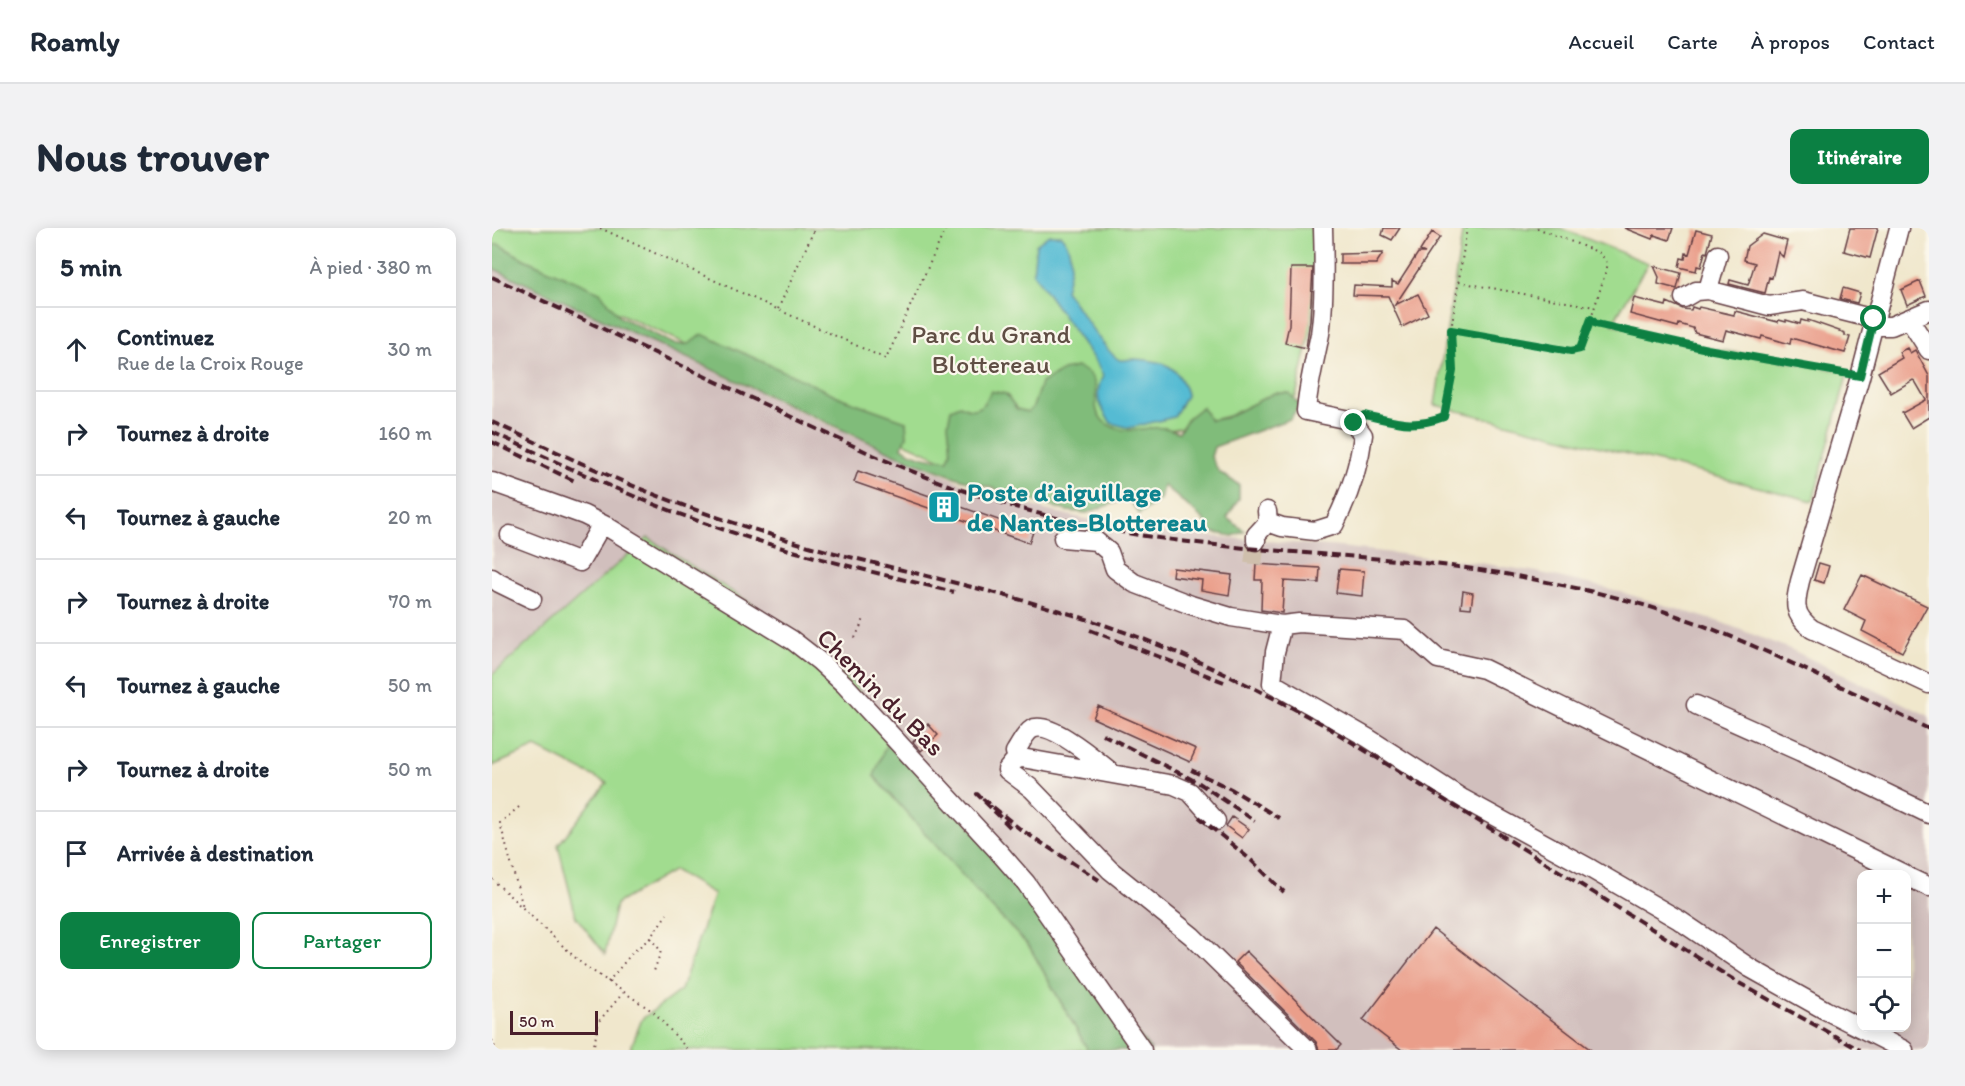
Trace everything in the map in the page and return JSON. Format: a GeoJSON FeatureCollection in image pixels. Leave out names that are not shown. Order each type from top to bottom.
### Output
{"type":"FeatureCollection","features":[{"type":"Feature","properties":{"kind":"street"},"geometry":{"type":"LineString","coordinates":[[1256,541],[1256,535],[1267,516],[1282,526],[1315,531],[1334,525],[1346,501],[1360,459],[1364,435],[1354,423],[1305,411],[1320,332],[1324,256],[1323,228]]}},
{"type":"Feature","properties":{"kind":"street"},"geometry":{"type":"LineString","coordinates":[[1899,228],[1860,376],[1800,581],[1796,607],[1799,617],[1812,629],[1929,684]]}},
{"type":"Feature","properties":{"kind":"street"},"geometry":{"type":"LineString","coordinates":[[1708,290],[1718,255]]}},
{"type":"Feature","properties":{"kind":"street"},"geometry":{"type":"LineString","coordinates":[[1684,298],[1696,291],[1708,290],[1769,306],[1803,301],[1873,323],[1891,326],[1929,309]]}},
{"type":"Feature","properties":{"kind":"street"},"geometry":{"type":"LineString","coordinates":[[1909,319],[1929,350]]}},
{"type":"Feature","properties":{"kind":"street","name":"Chemin du Bas"},"geometry":{"type":"LineString","coordinates":[[492,482],[602,524],[792,640],[819,661],[844,684],[1026,884],[1142,1050]]}},
{"type":"Feature","properties":{"kind":"street"},"geometry":{"type":"LineString","coordinates":[[510,534],[580,562],[602,524]]}},
{"type":"Feature","properties":{"kind":"street"},"geometry":{"type":"LineString","coordinates":[[1063,538],[1096,541],[1109,552],[1115,569],[1134,583],[1191,605],[1231,617],[1282,625],[1299,623],[1405,630],[1438,659],[1484,669],[1895,870]]}},
{"type":"Feature","properties":{"kind":"street"},"geometry":{"type":"LineString","coordinates":[[494,584],[532,599]]}},
{"type":"Feature","properties":{"kind":"street"},"geometry":{"type":"LineString","coordinates":[[1282,625],[1275,652],[1272,682],[1368,738],[1463,799],[1679,920],[1750,968],[1825,1010],[1904,1050]]}},
{"type":"Feature","properties":{"kind":"street"},"geometry":{"type":"LineString","coordinates":[[1696,705],[1801,752],[1929,814]]}},
{"type":"Feature","properties":{"kind":"street"},"geometry":{"type":"LineString","coordinates":[[1017,759],[1015,752],[1029,732],[1034,728],[1041,728],[1078,746],[1113,774]]}},
{"type":"Feature","properties":{"kind":"street"},"geometry":{"type":"LineString","coordinates":[[1216,821],[1196,797],[1181,787],[1022,758],[1017,759],[1007,770],[1032,789],[1110,870],[1192,936],[1308,1050]]}},
{"type":"Feature","properties":{"kind":"street"},"geometry":{"type":"LineString","coordinates":[[1911,878],[1929,887]]}},
{"type":"Feature","properties":{"kind":"path"},"geometry":{"type":"LineString","coordinates":[[600,228],[886,359],[946,228]]}},
{"type":"Feature","properties":{"kind":"path"},"geometry":{"type":"LineString","coordinates":[[778,309],[815,228]]}},
{"type":"Feature","properties":{"kind":"path"},"geometry":{"type":"LineString","coordinates":[[1354,423],[1364,415],[1410,425],[1425,424],[1444,417],[1453,371],[1451,330],[1467,228]]}},
{"type":"Feature","properties":{"kind":"path"},"geometry":{"type":"LineString","coordinates":[[1451,330],[1571,351],[1580,349],[1608,264],[1600,253],[1538,228]]}},
{"type":"Feature","properties":{"kind":"path"},"geometry":{"type":"LineString","coordinates":[[1459,282],[1594,307]]}},
{"type":"Feature","properties":{"kind":"path"},"geometry":{"type":"LineString","coordinates":[[1591,319],[1596,324],[1707,349],[1860,376]]}},
{"type":"Feature","properties":{"kind":"path"},"geometry":{"type":"LineString","coordinates":[[855,638],[864,619]]}},
{"type":"Feature","properties":{"kind":"path"},"geometry":{"type":"LineString","coordinates":[[519,807],[500,823],[524,910]]}},
{"type":"Feature","properties":{"kind":"path"},"geometry":{"type":"LineString","coordinates":[[492,879],[581,963],[655,1013],[688,1050]]}},
{"type":"Feature","properties":{"kind":"path"},"geometry":{"type":"LineString","coordinates":[[608,982],[633,952],[650,938],[667,914]]}},
{"type":"Feature","properties":{"kind":"path"},"geometry":{"type":"LineString","coordinates":[[650,938],[661,951],[653,974]]}},
{"type":"Feature","properties":{"kind":"path"},"geometry":{"type":"LineString","coordinates":[[593,1050],[599,1021],[623,992]]}},
{"type":"Feature","properties":{"kind":"path"},"geometry":{"type":"LineString","coordinates":[[492,1040],[496,1050]]}},
{"type":"Feature","properties":{"kind":"shaded area"},"geometry":{"type":"Polygon","coordinates":[[[492,268],[845,433],[970,486],[1046,510],[1135,530],[1340,547],[1537,572],[1614,590],[1723,623],[1790,649],[1929,716],[1929,1050],[1151,1050],[729,589],[649,538],[492,675],[492,268]]]}},
{"type":"Feature","properties":{"kind":"green space","name":"Parc du Grand Blottereau"},"geometry":{"type":"Polygon","coordinates":[[[492,228],[1315,228],[1312,327],[1296,396],[1291,401],[978,476],[492,256],[492,228]]]}},
{"type":"Feature","properties":{"kind":"green space"},"geometry":{"type":"Polygon","coordinates":[[[1463,228],[1560,228],[1648,263],[1612,324],[1698,346],[1848,372],[1813,501],[1435,405],[1463,228]]]}},
{"type":"Feature","properties":{"kind":"green space"},"geometry":{"type":"Polygon","coordinates":[[[498,244],[524,259],[600,292],[620,317],[674,344],[689,344],[702,334],[844,399],[906,421],[907,436],[902,447],[930,458],[948,460],[951,451],[948,424],[951,409],[960,405],[975,409],[983,405],[991,391],[1006,394],[1017,409],[1028,412],[1033,407],[1041,383],[1063,370],[1077,367],[1088,373],[1093,380],[1096,409],[1099,415],[1104,422],[1120,429],[1159,427],[1179,432],[1188,418],[1202,407],[1210,420],[1225,418],[1274,393],[1289,393],[1300,405],[1290,419],[1214,447],[1211,457],[1219,472],[1239,485],[1239,499],[1227,518],[1245,531],[1233,536],[1210,532],[1203,519],[1163,485],[1160,500],[1139,514],[1128,498],[1087,513],[1067,511],[955,477],[897,455],[492,268],[492,246],[498,244]]]}},
{"type":"Feature","properties":{"kind":"green space"},"geometry":{"type":"Polygon","coordinates":[[[648,538],[791,629],[856,686],[988,904],[1029,946],[1088,1050],[630,1050],[642,1019],[681,990],[714,894],[674,870],[616,904],[605,954],[576,917],[558,845],[607,783],[536,747],[492,766],[492,675],[648,538]]]}},
{"type":"Feature","properties":{"kind":"green space"},"geometry":{"type":"Polygon","coordinates":[[[892,729],[1151,1050],[1088,1050],[1029,946],[988,904],[874,776],[892,729]]]}},
{"type":"Feature","properties":{"kind":"water"},"geometry":{"type":"Polygon","coordinates":[[[1049,235],[1061,235],[1066,242],[1070,262],[1065,290],[1108,349],[1120,360],[1134,359],[1162,363],[1179,376],[1187,394],[1174,417],[1129,428],[1111,423],[1099,400],[1098,389],[1103,376],[1097,364],[1033,273],[1036,245],[1049,235]]]}},
{"type":"Feature","properties":{"kind":"building"},"geometry":{"type":"Polygon","coordinates":[[[1384,228],[1400,228],[1392,240],[1382,235],[1384,228]]]}},
{"type":"Feature","properties":{"kind":"building"},"geometry":{"type":"Polygon","coordinates":[[[1624,228],[1673,228],[1669,240],[1654,235],[1652,239],[1624,228]]]}},
{"type":"Feature","properties":{"kind":"building"},"geometry":{"type":"Polygon","coordinates":[[[1850,228],[1878,228],[1870,258],[1844,251],[1850,228]]]}},
{"type":"Feature","properties":{"kind":"building"},"geometry":{"type":"Polygon","coordinates":[[[1696,230],[1712,234],[1701,267],[1697,266],[1696,271],[1679,267],[1681,258],[1685,259],[1686,253],[1689,254],[1696,230]]]}},
{"type":"Feature","properties":{"kind":"building"},"geometry":{"type":"Polygon","coordinates":[[[1432,232],[1440,237],[1395,305],[1418,294],[1428,314],[1402,327],[1388,296],[1353,295],[1354,285],[1392,287],[1392,281],[1398,284],[1418,253],[1425,253],[1420,251],[1432,232]]]}},
{"type":"Feature","properties":{"kind":"building"},"geometry":{"type":"Polygon","coordinates":[[[1763,234],[1787,241],[1783,257],[1778,252],[1772,278],[1769,277],[1765,293],[1729,284],[1730,280],[1748,285],[1755,263],[1744,260],[1747,246],[1763,234]]]}},
{"type":"Feature","properties":{"kind":"building"},"geometry":{"type":"Polygon","coordinates":[[[1383,253],[1376,264],[1340,264],[1340,254],[1383,253]]]}},
{"type":"Feature","properties":{"kind":"building"},"geometry":{"type":"Polygon","coordinates":[[[1654,266],[1681,273],[1677,289],[1658,284],[1659,277],[1654,266]]]}},
{"type":"Feature","properties":{"kind":"building"},"geometry":{"type":"Polygon","coordinates":[[[1291,268],[1313,268],[1306,348],[1285,343],[1289,325],[1291,268]]]}},
{"type":"Feature","properties":{"kind":"building"},"geometry":{"type":"Polygon","coordinates":[[[1920,281],[1926,296],[1907,305],[1901,290],[1920,281]]]}},
{"type":"Feature","properties":{"kind":"building"},"geometry":{"type":"Polygon","coordinates":[[[1843,288],[1860,293],[1857,303],[1840,299],[1843,288]]]}},
{"type":"Feature","properties":{"kind":"building"},"geometry":{"type":"Polygon","coordinates":[[[1634,298],[1666,306],[1667,302],[1683,309],[1691,310],[1692,307],[1698,309],[1699,307],[1734,315],[1735,311],[1778,322],[1779,320],[1786,322],[1786,320],[1800,324],[1801,320],[1808,322],[1808,320],[1845,333],[1845,336],[1850,337],[1845,353],[1791,338],[1790,344],[1762,336],[1761,339],[1726,330],[1723,340],[1695,333],[1693,328],[1679,324],[1678,327],[1630,314],[1634,298]]]}},
{"type":"Feature","properties":{"kind":"building"},"geometry":{"type":"Polygon","coordinates":[[[1907,348],[1910,353],[1915,350],[1929,376],[1929,417],[1911,428],[1902,413],[1926,400],[1915,381],[1891,393],[1878,372],[1902,358],[1899,352],[1907,348]]]}},
{"type":"Feature","properties":{"kind":"building","name":"Poste d’aiguillage de Nantes-Blottereau"},"geometry":{"type":"Polygon","coordinates":[[[858,471],[1033,532],[1029,543],[854,482],[858,471]]]}},
{"type":"Feature","properties":{"kind":"building"},"geometry":{"type":"Polygon","coordinates":[[[1819,563],[1829,566],[1824,583],[1814,580],[1819,563]]]}},
{"type":"Feature","properties":{"kind":"building"},"geometry":{"type":"Polygon","coordinates":[[[1256,564],[1320,568],[1319,583],[1284,581],[1282,613],[1261,610],[1262,580],[1255,580],[1256,564]]]}},
{"type":"Feature","properties":{"kind":"building"},"geometry":{"type":"Polygon","coordinates":[[[1173,568],[1232,575],[1229,595],[1201,590],[1202,580],[1172,576],[1173,568]]]}},
{"type":"Feature","properties":{"kind":"building"},"geometry":{"type":"Polygon","coordinates":[[[1339,569],[1364,571],[1362,596],[1336,593],[1339,569]]]}},
{"type":"Feature","properties":{"kind":"building"},"geometry":{"type":"Polygon","coordinates":[[[1862,575],[1927,606],[1902,652],[1862,631],[1866,621],[1844,610],[1862,575]]]}},
{"type":"Feature","properties":{"kind":"building"},"geometry":{"type":"Polygon","coordinates":[[[1463,591],[1473,593],[1471,608],[1461,607],[1463,591]]]}},
{"type":"Feature","properties":{"kind":"building"},"geometry":{"type":"Polygon","coordinates":[[[1098,706],[1196,749],[1190,762],[1093,718],[1098,706]]]}},
{"type":"Feature","properties":{"kind":"building"},"geometry":{"type":"Polygon","coordinates":[[[928,724],[938,735],[921,751],[913,742],[928,724]]]}},
{"type":"Feature","properties":{"kind":"building"},"geometry":{"type":"Polygon","coordinates":[[[1232,817],[1249,829],[1242,838],[1226,826],[1232,817]]]}},
{"type":"Feature","properties":{"kind":"building"},"geometry":{"type":"Polygon","coordinates":[[[1433,929],[1591,1050],[1402,1050],[1363,1020],[1433,929]]]}},
{"type":"Feature","properties":{"kind":"building"},"geometry":{"type":"Polygon","coordinates":[[[1246,951],[1341,1045],[1336,1050],[1319,1050],[1316,1042],[1235,962],[1246,951]]]}},
{"type":"Feature","properties":{"kind":"tunnel"},"geometry":{"type":"LineString","coordinates":[[1253,564],[1256,541]]}},
{"type":"Feature","properties":{"kind":"railway"},"geometry":{"type":"LineString","coordinates":[[492,277],[873,455],[978,495],[1085,525],[1159,538],[1435,564],[1544,581],[1614,597],[1700,624],[1799,667],[1929,729]]}},
{"type":"Feature","properties":{"kind":"railway"},"geometry":{"type":"LineString","coordinates":[[492,422],[655,495],[713,516],[791,541],[1044,606],[1127,633],[1203,664],[1324,725],[1739,983],[1860,1050]]}},
{"type":"Feature","properties":{"kind":"railway"},"geometry":{"type":"LineString","coordinates":[[492,432],[608,485],[698,521],[812,556],[954,592]]}},
{"type":"Feature","properties":{"kind":"railway"},"geometry":{"type":"LineString","coordinates":[[492,442],[577,482]]}},
{"type":"Feature","properties":{"kind":"railway"},"geometry":{"type":"LineString","coordinates":[[1090,630],[1224,682]]}},
{"type":"Feature","properties":{"kind":"railway"},"geometry":{"type":"LineString","coordinates":[[1102,734],[1199,783],[1255,821]]}},
{"type":"Feature","properties":{"kind":"railway"},"geometry":{"type":"LineString","coordinates":[[1191,770],[1231,789],[1279,818]]}},
{"type":"Feature","properties":{"kind":"railway"},"geometry":{"type":"LineString","coordinates":[[1010,827],[977,794],[1020,829],[1099,880]]}},
{"type":"Feature","properties":{"kind":"railway"},"geometry":{"type":"LineString","coordinates":[[1199,817],[1252,861],[1284,892]]}},
{"type":"Feature","properties":{"kind":"place","name":"Poste d’aiguillage de Nantes-Blottereau"},"geometry":{"type":"Point","coordinates":[944,507]}},
{"type":"Feature","properties":{"kind":"route"},"geometry":{"type":"LineString","coordinates":[[1354,423],[1364,415],[1410,425],[1425,424],[1444,417],[1453,371],[1451,330],[1571,351],[1580,349],[1591,319],[1596,324],[1707,349],[1860,376],[1874,319]]}}]}
